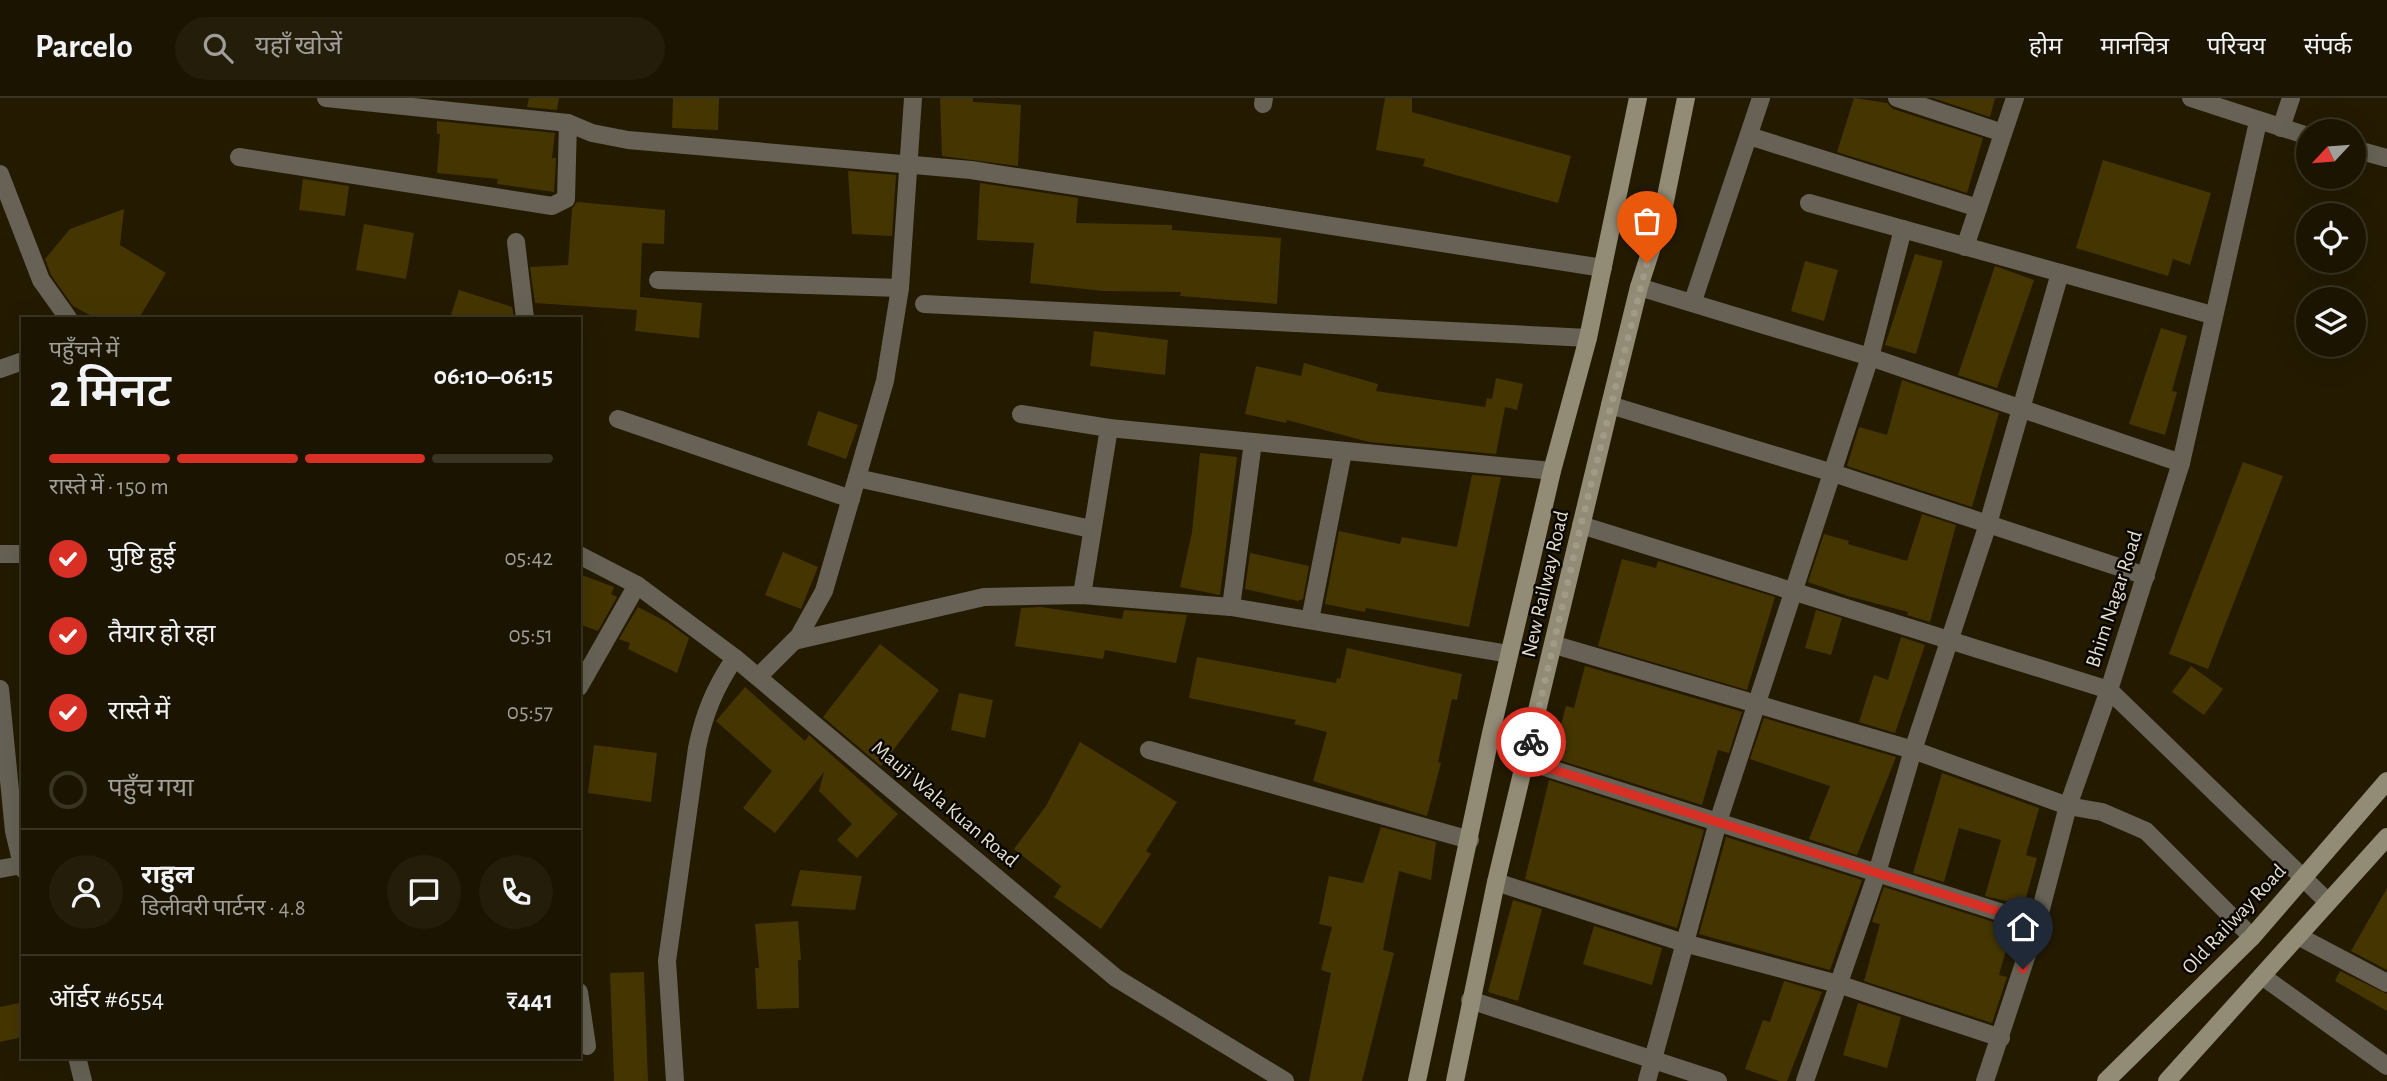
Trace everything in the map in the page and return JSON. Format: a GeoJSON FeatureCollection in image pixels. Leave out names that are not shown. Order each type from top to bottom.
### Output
{"type":"FeatureCollection","features":[{"type":"Feature","properties":{"kind":"main road","name":"New Railway Road"},"geometry":{"type":"LineString","coordinates":[[1417,1081],[1509,654],[1552,471],[1588,338],[1638,98]]}},
{"type":"Feature","properties":{"kind":"main road","name":"New Railway Road"},"geometry":{"type":"LineString","coordinates":[[1455,1081],[1496,882],[1639,287],[1662,216],[1686,98]]}},
{"type":"Feature","properties":{"kind":"main road","name":"Old Railway Road"},"geometry":{"type":"LineString","coordinates":[[2106,1081],[2252,937],[2387,781]]}},
{"type":"Feature","properties":{"kind":"main road"},"geometry":{"type":"LineString","coordinates":[[2167,1081],[2387,837]]}},
{"type":"Feature","properties":{"kind":"street"},"geometry":{"type":"LineString","coordinates":[[326,98],[568,123],[592,133],[628,140],[907,162],[971,170],[1602,268]]}},
{"type":"Feature","properties":{"kind":"street"},"geometry":{"type":"LineString","coordinates":[[758,677],[794,641],[814,612],[824,591],[885,381],[900,288],[913,98]]}},
{"type":"Feature","properties":{"kind":"street"},"geometry":{"type":"LineString","coordinates":[[1693,301],[1761,98]]}},
{"type":"Feature","properties":{"kind":"street"},"geometry":{"type":"LineString","coordinates":[[1897,98],[2003,133]]}},
{"type":"Feature","properties":{"kind":"street"},"geometry":{"type":"LineString","coordinates":[[1965,247],[2015,98]]}},
{"type":"Feature","properties":{"kind":"street"},"geometry":{"type":"LineString","coordinates":[[2191,98],[2296,132]]}},
{"type":"Feature","properties":{"kind":"street"},"geometry":{"type":"LineString","coordinates":[[2281,128],[2291,98]]}},
{"type":"Feature","properties":{"kind":"street","name":"Bhim Nagar Road"},"geometry":{"type":"LineString","coordinates":[[1985,1081],[2037,924],[2068,806],[2109,690],[2181,463],[2212,315],[2258,122]]}},
{"type":"Feature","properties":{"kind":"street"},"geometry":{"type":"LineString","coordinates":[[239,157],[552,206],[566,199],[568,123]]}},
{"type":"Feature","properties":{"kind":"street"},"geometry":{"type":"LineString","coordinates":[[1749,136],[1978,208]]}},
{"type":"Feature","properties":{"kind":"street"},"geometry":{"type":"LineString","coordinates":[[2366,152],[2387,158]]}},
{"type":"Feature","properties":{"kind":"street"},"geometry":{"type":"LineString","coordinates":[[0,174],[41,280],[67,317]]}},
{"type":"Feature","properties":{"kind":"street"},"geometry":{"type":"LineString","coordinates":[[1809,203],[2212,315]]}},
{"type":"Feature","properties":{"kind":"street"},"geometry":{"type":"LineString","coordinates":[[1647,1081],[1718,822],[1870,357],[1903,229]]}},
{"type":"Feature","properties":{"kind":"street"},"geometry":{"type":"LineString","coordinates":[[516,242],[525,317]]}},
{"type":"Feature","properties":{"kind":"street"},"geometry":{"type":"LineString","coordinates":[[1805,1081],[1877,873],[1913,750],[1952,639],[2060,273]]}},
{"type":"Feature","properties":{"kind":"street"},"geometry":{"type":"LineString","coordinates":[[658,280],[900,288]]}},
{"type":"Feature","properties":{"kind":"street"},"geometry":{"type":"LineString","coordinates":[[1639,287],[1693,301],[1870,357],[2181,463]]}},
{"type":"Feature","properties":{"kind":"street"},"geometry":{"type":"LineString","coordinates":[[924,304],[1588,338]]}},
{"type":"Feature","properties":{"kind":"street"},"geometry":{"type":"LineString","coordinates":[[0,369],[21,362]]}},
{"type":"Feature","properties":{"kind":"street"},"geometry":{"type":"LineString","coordinates":[[1610,405],[1833,473],[2146,576]]}},
{"type":"Feature","properties":{"kind":"street"},"geometry":{"type":"LineString","coordinates":[[1021,414],[1109,428],[1552,471]]}},
{"type":"Feature","properties":{"kind":"street"},"geometry":{"type":"LineString","coordinates":[[618,419],[850,499]]}},
{"type":"Feature","properties":{"kind":"street"},"geometry":{"type":"LineString","coordinates":[[1082,595],[1109,428]]}},
{"type":"Feature","properties":{"kind":"street"},"geometry":{"type":"LineString","coordinates":[[1231,607],[1253,442]]}},
{"type":"Feature","properties":{"kind":"street"},"geometry":{"type":"LineString","coordinates":[[1310,620],[1343,452]]}},
{"type":"Feature","properties":{"kind":"street"},"geometry":{"type":"LineString","coordinates":[[857,478],[1091,529]]}},
{"type":"Feature","properties":{"kind":"street"},"geometry":{"type":"LineString","coordinates":[[1581,525],[2109,690],[2328,902]]}},
{"type":"Feature","properties":{"kind":"street"},"geometry":{"type":"LineString","coordinates":[[0,554],[21,554]]}},
{"type":"Feature","properties":{"kind":"street","name":"Mauji Wala Kuan Road"},"geometry":{"type":"LineString","coordinates":[[581,556],[637,585],[734,657],[1116,978],[1285,1081]]}},
{"type":"Feature","properties":{"kind":"street"},"geometry":{"type":"LineString","coordinates":[[581,683],[637,585]]}},
{"type":"Feature","properties":{"kind":"street"},"geometry":{"type":"LineString","coordinates":[[794,641],[984,597],[1082,595],[1231,607],[1509,654]]}},
{"type":"Feature","properties":{"kind":"street"},"geometry":{"type":"LineString","coordinates":[[1555,645],[1913,750],[2068,806],[2102,812],[2146,831],[2252,937]]}},
{"type":"Feature","properties":{"kind":"street"},"geometry":{"type":"LineString","coordinates":[[675,1081],[667,961],[696,748],[702,720],[716,685],[734,657]]}},
{"type":"Feature","properties":{"kind":"street"},"geometry":{"type":"LineString","coordinates":[[0,689],[21,858]]}},
{"type":"Feature","properties":{"kind":"street"},"geometry":{"type":"LineString","coordinates":[[1149,750],[1470,840]]}},
{"type":"Feature","properties":{"kind":"street"},"geometry":{"type":"LineString","coordinates":[[1526,761],[2037,924]]}},
{"type":"Feature","properties":{"kind":"street"},"geometry":{"type":"LineString","coordinates":[[0,869],[21,867]]}},
{"type":"Feature","properties":{"kind":"street"},"geometry":{"type":"LineString","coordinates":[[1496,882],[1684,943],[1838,984],[2001,1038]]}},
{"type":"Feature","properties":{"kind":"street"},"geometry":{"type":"LineString","coordinates":[[2298,936],[2387,983]]}},
{"type":"Feature","properties":{"kind":"street"},"geometry":{"type":"LineString","coordinates":[[2262,976],[2387,1066]]}},
{"type":"Feature","properties":{"kind":"street"},"geometry":{"type":"LineString","coordinates":[[1470,1000],[1718,1081]]}},
{"type":"Feature","properties":{"kind":"street"},"geometry":{"type":"LineString","coordinates":[[581,1006],[587,1046]]}},
{"type":"Feature","properties":{"kind":"street"},"geometry":{"type":"LineString","coordinates":[[78,1059],[83,1081]]}},
{"type":"Feature","properties":{"kind":"building"},"geometry":{"type":"Polygon","coordinates":[[[529,98],[559,98],[557,110],[527,107],[529,98]]]}},
{"type":"Feature","properties":{"kind":"building"},"geometry":{"type":"Polygon","coordinates":[[[673,98],[719,98],[718,130],[672,128],[673,98]]]}},
{"type":"Feature","properties":{"kind":"building"},"geometry":{"type":"Polygon","coordinates":[[[940,98],[973,98],[973,102],[1021,105],[1018,166],[942,156],[940,98]]]}},
{"type":"Feature","properties":{"kind":"building"},"geometry":{"type":"Polygon","coordinates":[[[1385,98],[1412,98],[1412,112],[1571,156],[1558,203],[1423,166],[1425,159],[1376,150],[1385,98]]]}},
{"type":"Feature","properties":{"kind":"building"},"geometry":{"type":"Polygon","coordinates":[[[1854,98],[1887,103],[1893,109],[1983,138],[1967,193],[1837,152],[1854,98]]]}},
{"type":"Feature","properties":{"kind":"building"},"geometry":{"type":"Polygon","coordinates":[[[1933,98],[1995,98],[1990,117],[1933,98]]]}},
{"type":"Feature","properties":{"kind":"building"},"geometry":{"type":"Polygon","coordinates":[[[437,121],[555,133],[552,158],[556,158],[554,192],[497,184],[498,179],[437,173],[440,134],[437,134],[437,121]]]}},
{"type":"Feature","properties":{"kind":"building"},"geometry":{"type":"Polygon","coordinates":[[[2103,160],[2211,193],[2190,265],[2173,259],[2168,276],[2076,248],[2103,160]]]}},
{"type":"Feature","properties":{"kind":"building"},"geometry":{"type":"Polygon","coordinates":[[[848,171],[896,175],[892,236],[852,234],[848,171]]]}},
{"type":"Feature","properties":{"kind":"building"},"geometry":{"type":"Polygon","coordinates":[[[303,179],[349,186],[345,216],[299,210],[303,179]]]}},
{"type":"Feature","properties":{"kind":"building"},"geometry":{"type":"Polygon","coordinates":[[[980,183],[1078,198],[1076,223],[1172,225],[1172,230],[1281,238],[1277,304],[1180,296],[1181,292],[1103,291],[1030,283],[1034,243],[977,240],[980,183]]]}},
{"type":"Feature","properties":{"kind":"building"},"geometry":{"type":"Polygon","coordinates":[[[577,202],[665,210],[664,244],[642,243],[640,297],[702,303],[699,338],[635,331],[637,310],[535,303],[530,267],[568,265],[572,209],[577,202]]]}},
{"type":"Feature","properties":{"kind":"building"},"geometry":{"type":"Polygon","coordinates":[[[124,209],[120,245],[166,273],[140,317],[93,317],[73,306],[51,275],[45,259],[70,229],[124,209]]]}},
{"type":"Feature","properties":{"kind":"building"},"geometry":{"type":"Polygon","coordinates":[[[364,224],[414,233],[406,279],[356,270],[364,224]]]}},
{"type":"Feature","properties":{"kind":"building"},"geometry":{"type":"Polygon","coordinates":[[[1915,254],[1943,261],[1916,354],[1885,345],[1915,254]]]}},
{"type":"Feature","properties":{"kind":"building"},"geometry":{"type":"Polygon","coordinates":[[[1805,261],[1838,270],[1824,321],[1791,311],[1805,261]]]}},
{"type":"Feature","properties":{"kind":"building"},"geometry":{"type":"Polygon","coordinates":[[[1995,266],[2034,280],[1997,388],[1958,375],[1995,266]]]}},
{"type":"Feature","properties":{"kind":"building"},"geometry":{"type":"Polygon","coordinates":[[[459,290],[512,307],[514,317],[450,317],[459,290]]]}},
{"type":"Feature","properties":{"kind":"building"},"geometry":{"type":"Polygon","coordinates":[[[2161,328],[2187,336],[2172,391],[2177,392],[2165,435],[2129,424],[2161,328]]]}},
{"type":"Feature","properties":{"kind":"building"},"geometry":{"type":"Polygon","coordinates":[[[1094,331],[1168,340],[1165,375],[1090,366],[1094,331]]]}},
{"type":"Feature","properties":{"kind":"building"},"geometry":{"type":"Polygon","coordinates":[[[1304,363],[1378,384],[1376,391],[1485,407],[1487,398],[1492,399],[1496,378],[1523,384],[1517,410],[1505,407],[1496,454],[1369,442],[1287,420],[1286,423],[1245,414],[1256,366],[1301,376],[1304,363]]]}},
{"type":"Feature","properties":{"kind":"building"},"geometry":{"type":"Polygon","coordinates":[[[1902,380],[1999,413],[1972,507],[1847,466],[1859,427],[1887,435],[1902,380]]]}},
{"type":"Feature","properties":{"kind":"building"},"geometry":{"type":"Polygon","coordinates":[[[818,411],[858,425],[846,459],[807,445],[818,411]]]}},
{"type":"Feature","properties":{"kind":"building"},"geometry":{"type":"Polygon","coordinates":[[[1200,453],[1237,457],[1220,595],[1180,587],[1192,532],[1200,453]]]}},
{"type":"Feature","properties":{"kind":"building"},"geometry":{"type":"Polygon","coordinates":[[[2243,462],[2283,476],[2208,669],[2169,654],[2243,462]]]}},
{"type":"Feature","properties":{"kind":"building"},"geometry":{"type":"Polygon","coordinates":[[[1472,475],[1501,477],[1469,627],[1366,608],[1365,612],[1325,604],[1339,531],[1400,544],[1402,537],[1457,547],[1472,475]]]}},
{"type":"Feature","properties":{"kind":"building"},"geometry":{"type":"Polygon","coordinates":[[[1922,514],[1956,525],[1930,622],[1907,615],[1908,612],[1808,582],[1824,534],[1907,561],[1922,514]]]}},
{"type":"Feature","properties":{"kind":"building"},"geometry":{"type":"Polygon","coordinates":[[[783,552],[818,567],[801,609],[765,595],[783,552]]]}},
{"type":"Feature","properties":{"kind":"building"},"geometry":{"type":"Polygon","coordinates":[[[1250,553],[1309,566],[1303,599],[1298,601],[1245,589],[1250,553]]]}},
{"type":"Feature","properties":{"kind":"building"},"geometry":{"type":"Polygon","coordinates":[[[1622,559],[1656,568],[1658,561],[1775,597],[1747,690],[1598,646],[1622,559]]]}},
{"type":"Feature","properties":{"kind":"building"},"geometry":{"type":"Polygon","coordinates":[[[581,575],[614,587],[611,594],[617,597],[598,631],[581,625],[581,575]]]}},
{"type":"Feature","properties":{"kind":"building"},"geometry":{"type":"Polygon","coordinates":[[[638,607],[667,622],[689,638],[677,673],[628,649],[630,643],[619,639],[638,607]]]}},
{"type":"Feature","properties":{"kind":"building"},"geometry":{"type":"Polygon","coordinates":[[[1041,607],[1122,619],[1124,610],[1187,615],[1176,663],[1105,650],[1103,659],[1015,646],[1021,608],[1041,607]]]}},
{"type":"Feature","properties":{"kind":"building"},"geometry":{"type":"Polygon","coordinates":[[[1816,610],[1842,618],[1831,655],[1805,648],[1816,610]]]}},
{"type":"Feature","properties":{"kind":"building"},"geometry":{"type":"Polygon","coordinates":[[[1901,637],[1925,645],[1895,733],[1859,722],[1874,675],[1888,680],[1901,637]]]}},
{"type":"Feature","properties":{"kind":"building"},"geometry":{"type":"Polygon","coordinates":[[[880,644],[939,690],[881,766],[823,717],[880,644]]]}},
{"type":"Feature","properties":{"kind":"building"},"geometry":{"type":"Polygon","coordinates":[[[1347,648],[1462,674],[1457,700],[1452,699],[1438,762],[1441,763],[1427,816],[1313,781],[1327,732],[1294,724],[1296,720],[1189,698],[1197,657],[1336,683],[1337,678],[1340,679],[1347,648]]]}},
{"type":"Feature","properties":{"kind":"building"},"geometry":{"type":"Polygon","coordinates":[[[1585,666],[1742,712],[1729,753],[1718,750],[1702,805],[1556,759],[1557,755],[1553,754],[1566,706],[1574,708],[1585,666]]]}},
{"type":"Feature","properties":{"kind":"building"},"geometry":{"type":"Polygon","coordinates":[[[2191,666],[2223,689],[2204,715],[2172,692],[2191,666]]]}},
{"type":"Feature","properties":{"kind":"building"},"geometry":{"type":"Polygon","coordinates":[[[745,687],[805,741],[809,735],[898,814],[857,858],[837,840],[852,824],[819,791],[824,772],[775,833],[743,808],[772,771],[716,721],[745,687]]]}},
{"type":"Feature","properties":{"kind":"building"},"geometry":{"type":"Polygon","coordinates":[[[959,693],[993,700],[985,738],[951,730],[959,693]]]}},
{"type":"Feature","properties":{"kind":"building"},"geometry":{"type":"Polygon","coordinates":[[[1764,718],[1896,757],[1857,855],[1809,839],[1830,786],[1750,759],[1764,718]]]}},
{"type":"Feature","properties":{"kind":"building"},"geometry":{"type":"Polygon","coordinates":[[[1080,742],[1177,802],[1146,851],[1151,854],[1101,929],[1054,897],[1061,886],[1014,849],[1046,806],[1080,742]]]}},
{"type":"Feature","properties":{"kind":"building"},"geometry":{"type":"Polygon","coordinates":[[[594,745],[657,753],[651,802],[588,793],[594,745]]]}},
{"type":"Feature","properties":{"kind":"building"},"geometry":{"type":"Polygon","coordinates":[[[1942,773],[2039,808],[2026,855],[2037,858],[2024,905],[1985,896],[2001,840],[1959,828],[1944,882],[1913,873],[1942,773]]]}},
{"type":"Feature","properties":{"kind":"building"},"geometry":{"type":"Polygon","coordinates":[[[1549,780],[1704,830],[1677,928],[1525,879],[1549,780]]]}},
{"type":"Feature","properties":{"kind":"building"},"geometry":{"type":"Polygon","coordinates":[[[1381,827],[1436,842],[1431,880],[1399,871],[1383,950],[1394,953],[1362,1081],[1309,1081],[1331,973],[1321,970],[1332,927],[1319,924],[1329,876],[1363,883],[1381,827]]]}},
{"type":"Feature","properties":{"kind":"building"},"geometry":{"type":"Polygon","coordinates":[[[1726,837],[1862,880],[1830,970],[1699,934],[1726,837]]]}},
{"type":"Feature","properties":{"kind":"building"},"geometry":{"type":"Polygon","coordinates":[[[800,870],[862,876],[855,910],[791,906],[800,870]]]}},
{"type":"Feature","properties":{"kind":"building"},"geometry":{"type":"Polygon","coordinates":[[[1884,887],[2012,928],[1999,975],[2007,977],[1992,1023],[1864,981],[1880,924],[1872,922],[1884,887]]]}},
{"type":"Feature","properties":{"kind":"building"},"geometry":{"type":"Polygon","coordinates":[[[2387,888],[2387,970],[2351,951],[2387,888]]]}},
{"type":"Feature","properties":{"kind":"building"},"geometry":{"type":"Polygon","coordinates":[[[1513,900],[1542,909],[1518,1001],[1488,992],[1513,900]]]}},
{"type":"Feature","properties":{"kind":"building"},"geometry":{"type":"Polygon","coordinates":[[[798,921],[801,960],[798,960],[799,1008],[757,1009],[755,968],[759,968],[755,924],[798,921]]]}},
{"type":"Feature","properties":{"kind":"building"},"geometry":{"type":"Polygon","coordinates":[[[1594,926],[1662,948],[1652,985],[1583,964],[1594,926]]]}},
{"type":"Feature","properties":{"kind":"building"},"geometry":{"type":"Polygon","coordinates":[[[2340,971],[2387,994],[2387,1011],[2335,981],[2340,971]]]}},
{"type":"Feature","properties":{"kind":"building"},"geometry":{"type":"Polygon","coordinates":[[[644,972],[648,1081],[614,1081],[610,973],[644,972]]]}},
{"type":"Feature","properties":{"kind":"building"},"geometry":{"type":"Polygon","coordinates":[[[1784,981],[1822,992],[1787,1081],[1779,1081],[1745,1069],[1763,1020],[1770,1022],[1784,981]]]}},
{"type":"Feature","properties":{"kind":"building"},"geometry":{"type":"Polygon","coordinates":[[[19,1003],[21,1037],[0,1042],[0,1007],[19,1003]]]}},
{"type":"Feature","properties":{"kind":"building"},"geometry":{"type":"Polygon","coordinates":[[[1858,1003],[1901,1017],[1887,1068],[1843,1055],[1858,1003]]]}},
{"type":"Feature","properties":{"kind":"way so far"},"geometry":{"type":"LineString","coordinates":[[1531,742],[1581,525],[1647,263]]}},
{"type":"Feature","properties":{"kind":"route"},"geometry":{"type":"LineString","coordinates":[[1531,742],[1526,761],[2037,924],[2023,969]]}}]}
